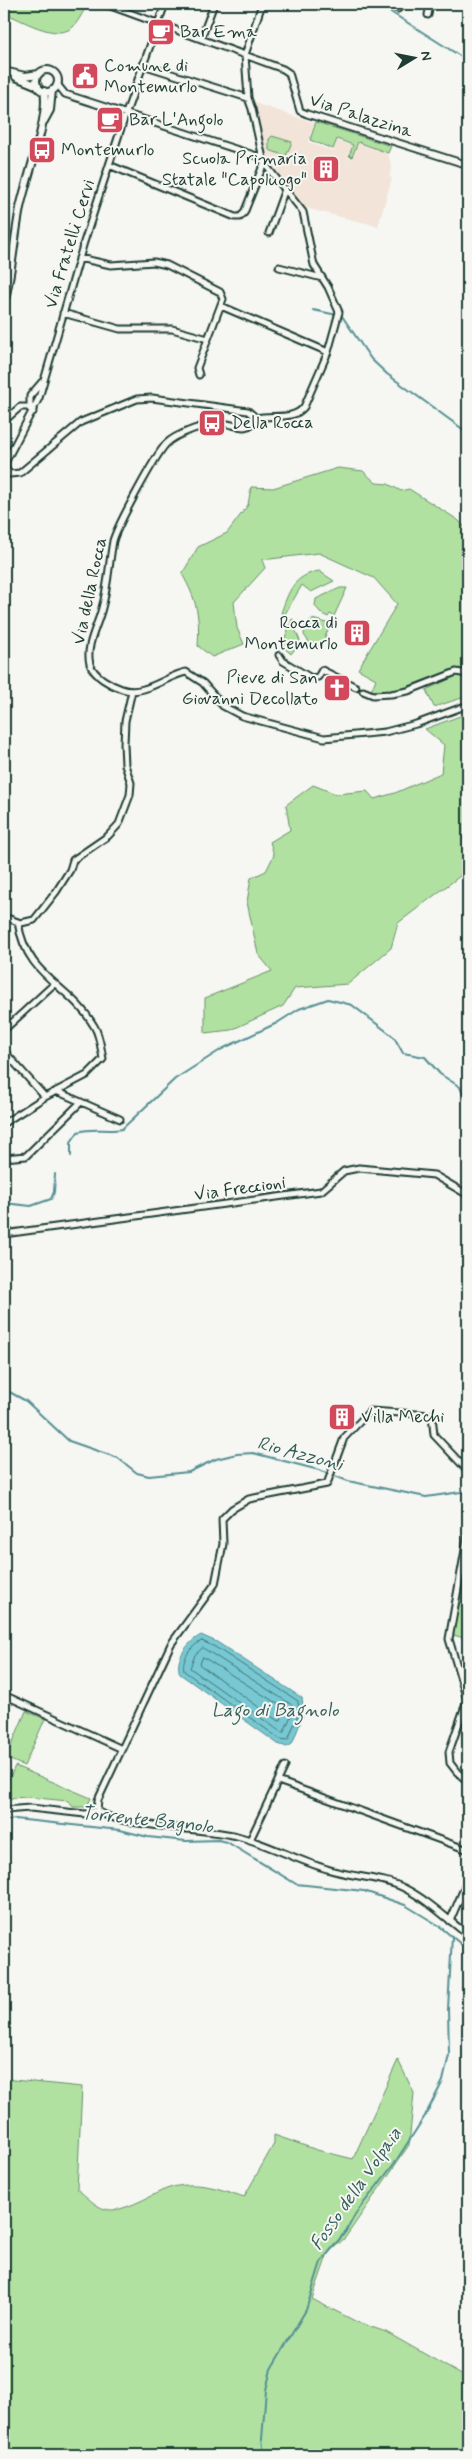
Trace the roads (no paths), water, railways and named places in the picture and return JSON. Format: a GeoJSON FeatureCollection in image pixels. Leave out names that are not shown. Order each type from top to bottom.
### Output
{"type":"FeatureCollection","features":[{"type":"Feature","properties":{"kind":"street"},"geometry":{"type":"LineString","coordinates":[[104,4],[113,5],[158,24],[245,55]]}},
{"type":"Feature","properties":{"kind":"street","name":"Via Fratelli Cervi"},"geometry":{"type":"LineString","coordinates":[[31,410],[42,382],[109,165],[165,4]]}},
{"type":"Feature","properties":{"kind":"street"},"geometry":{"type":"LineString","coordinates":[[202,40],[214,4]]}},
{"type":"Feature","properties":{"kind":"street"},"geometry":{"type":"LineString","coordinates":[[221,306],[328,352],[338,322],[339,312],[311,256],[306,219],[264,161],[248,98],[245,55],[262,4]]}},
{"type":"Feature","properties":{"kind":"street"},"geometry":{"type":"LineString","coordinates":[[389,4],[398,9]]}},
{"type":"Feature","properties":{"kind":"street"},"geometry":{"type":"LineString","coordinates":[[428,15],[430,4]]}},
{"type":"Feature","properties":{"kind":"street","name":"Via Palazzina"},"geometry":{"type":"LineString","coordinates":[[245,55],[283,69],[288,73],[300,111],[468,165]]}},
{"type":"Feature","properties":{"kind":"street"},"geometry":{"type":"LineString","coordinates":[[143,65],[248,98]]}},
{"type":"Feature","properties":{"kind":"street"},"geometry":{"type":"LineString","coordinates":[[5,71],[25,76],[39,74],[45,70],[52,72],[57,77],[57,84],[65,94],[264,161]]}},
{"type":"Feature","properties":{"kind":"street"},"geometry":{"type":"LineString","coordinates":[[4,83],[5,71]]}},
{"type":"Feature","properties":{"kind":"street"},"geometry":{"type":"LineString","coordinates":[[4,303],[6,281],[20,206],[42,125],[46,100],[44,91],[38,86],[5,71]]}},
{"type":"Feature","properties":{"kind":"street"},"geometry":{"type":"LineString","coordinates":[[38,86],[36,80],[39,74]]}},
{"type":"Feature","properties":{"kind":"street"},"geometry":{"type":"LineString","coordinates":[[42,125],[50,110],[52,90],[57,84]]}},
{"type":"Feature","properties":{"kind":"street"},"geometry":{"type":"LineString","coordinates":[[44,91],[52,90]]}},
{"type":"Feature","properties":{"kind":"street"},"geometry":{"type":"LineString","coordinates":[[109,165],[238,217],[244,212],[264,161]]}},
{"type":"Feature","properties":{"kind":"street"},"geometry":{"type":"LineString","coordinates":[[268,233],[285,189]]}},
{"type":"Feature","properties":{"kind":"street"},"geometry":{"type":"LineString","coordinates":[[79,258],[111,265],[154,262],[167,265],[222,294],[221,306],[198,368],[199,374]]}},
{"type":"Feature","properties":{"kind":"street"},"geometry":{"type":"LineString","coordinates":[[278,267],[322,278]]}},
{"type":"Feature","properties":{"kind":"street"},"geometry":{"type":"LineString","coordinates":[[63,312],[120,329],[172,329],[208,339]]}},
{"type":"Feature","properties":{"kind":"street","name":"Via della Rocca"},"geometry":{"type":"LineString","coordinates":[[132,691],[111,684],[97,675],[90,663],[90,648],[95,626],[102,608],[114,538],[147,475],[165,445],[172,438],[214,424],[222,423],[246,427],[251,425],[256,418],[298,414],[304,407],[328,352]]}},
{"type":"Feature","properties":{"kind":"street","name":"Via Fratelli Cervi"},"geometry":{"type":"LineString","coordinates":[[31,410],[30,396],[42,382]]}},
{"type":"Feature","properties":{"kind":"street"},"geometry":{"type":"LineString","coordinates":[[4,421],[20,407],[31,410],[5,465],[10,474],[24,471],[72,427],[137,399],[152,398],[248,410],[256,418]]}},
{"type":"Feature","properties":{"kind":"street"},"geometry":{"type":"LineString","coordinates":[[279,656],[283,661],[311,678],[318,677],[322,670],[356,688]]}},
{"type":"Feature","properties":{"kind":"street"},"geometry":{"type":"LineString","coordinates":[[4,916],[25,923],[34,920],[56,892],[70,870],[73,860],[108,836],[119,824],[130,795],[131,783],[125,765],[124,744],[125,721],[132,691],[162,683],[174,674],[186,672],[203,683],[223,706],[242,716],[324,738],[385,732],[416,724],[468,705]]}},
{"type":"Feature","properties":{"kind":"street"},"geometry":{"type":"LineString","coordinates":[[363,691],[372,695],[391,694],[408,691],[456,672],[468,674]]}},
{"type":"Feature","properties":{"kind":"street"},"geometry":{"type":"LineString","coordinates":[[4,1123],[45,1097],[87,1075],[104,1059],[95,1026],[76,1004],[37,968],[25,950],[18,922]]}},
{"type":"Feature","properties":{"kind":"street"},"geometry":{"type":"LineString","coordinates":[[4,1030],[54,984]]}},
{"type":"Feature","properties":{"kind":"street"},"geometry":{"type":"LineString","coordinates":[[4,1051],[45,1097]]}},
{"type":"Feature","properties":{"kind":"street"},"geometry":{"type":"LineString","coordinates":[[56,1091],[120,1119]]}},
{"type":"Feature","properties":{"kind":"street"},"geometry":{"type":"LineString","coordinates":[[4,1158],[26,1156],[81,1102]]}},
{"type":"Feature","properties":{"kind":"street","name":"Via Freccioni"},"geometry":{"type":"LineString","coordinates":[[4,1234],[321,1191],[350,1168],[434,1175],[468,1195]]}},
{"type":"Feature","properties":{"kind":"street"},"geometry":{"type":"LineString","coordinates":[[468,1471],[434,1434],[432,1415],[374,1411],[367,1413],[344,1438],[327,1484],[249,1499],[232,1509],[222,1519],[223,1544],[216,1584],[171,1644],[96,1803],[97,1810],[105,1816],[120,1820],[210,1830],[250,1840],[325,1869],[398,1885],[419,1896],[468,1935]]}},
{"type":"Feature","properties":{"kind":"street"},"geometry":{"type":"LineString","coordinates":[[468,1533],[449,1639],[467,1700],[449,1752],[450,1762],[456,1772],[468,1782]]}},
{"type":"Feature","properties":{"kind":"street"},"geometry":{"type":"LineString","coordinates":[[4,1695],[122,1749]]}},
{"type":"Feature","properties":{"kind":"street"},"geometry":{"type":"LineString","coordinates":[[250,1840],[285,1766]]}},
{"type":"Feature","properties":{"kind":"street"},"geometry":{"type":"LineString","coordinates":[[278,1781],[468,1850]]}},
{"type":"Feature","properties":{"kind":"street"},"geometry":{"type":"LineString","coordinates":[[4,1810],[30,1808],[85,1814],[97,1810]]}},
{"type":"Feature","properties":{"kind":"street"},"geometry":{"type":"LineString","coordinates":[[450,1922],[468,1880]]}},
{"type":"Feature","properties":{"kind":"water","name":"Lago di Bagnolo"},"geometry":{"type":"Polygon","coordinates":[[[201,1635],[217,1642],[302,1698],[304,1713],[292,1744],[287,1747],[278,1744],[180,1674],[179,1663],[183,1652],[191,1642],[201,1635]]]}},
{"type":"Feature","properties":{"kind":"waterway"},"geometry":{"type":"LineString","coordinates":[[378,4],[468,61]]}},
{"type":"Feature","properties":{"kind":"waterway"},"geometry":{"type":"LineString","coordinates":[[313,310],[342,316],[371,359],[387,374],[468,433]]}},
{"type":"Feature","properties":{"kind":"waterway"},"geometry":{"type":"LineString","coordinates":[[71,1156],[71,1142],[78,1132],[122,1129],[175,1079],[222,1049],[277,1023],[299,1009],[328,999],[352,1005],[394,1037],[403,1053],[425,1057],[440,1074],[460,1087],[468,1106]]}},
{"type":"Feature","properties":{"kind":"waterway"},"geometry":{"type":"LineString","coordinates":[[4,1203],[31,1206],[51,1199],[54,1192],[55,1174]]}},
{"type":"Feature","properties":{"kind":"waterway","name":"Rio Azzoni"},"geometry":{"type":"LineString","coordinates":[[4,1389],[26,1401],[69,1441],[118,1458],[137,1473],[149,1476],[189,1472],[216,1459],[237,1454],[253,1453],[319,1470],[348,1481],[426,1497],[468,1491]]}},
{"type":"Feature","properties":{"kind":"waterway","name":"Torrente Bagnolo"},"geometry":{"type":"LineString","coordinates":[[4,1821],[15,1819],[120,1830],[148,1837],[186,1841],[218,1840],[227,1842],[296,1884],[364,1891],[405,1905],[438,1925],[468,1950]]}},
{"type":"Feature","properties":{"kind":"waterway","name":"Fosso della Volpaia"},"geometry":{"type":"LineString","coordinates":[[264,2455],[262,2439],[266,2390],[271,2369],[306,2310],[321,2262],[346,2231],[356,2213],[394,2164],[425,2116],[443,2081],[449,2055],[448,2009],[452,1936]]}},
{"type":"Feature","properties":{"kind":"place","name":"Bar Ema"},"geometry":{"type":"Point","coordinates":[161,32]}},
{"type":"Feature","properties":{"kind":"place","name":"Comune di Montemurlo"},"geometry":{"type":"Point","coordinates":[85,76]}},
{"type":"Feature","properties":{"kind":"place","name":"Bar L'Angolo"},"geometry":{"type":"Point","coordinates":[110,120]}},
{"type":"Feature","properties":{"kind":"place","name":"Montemurlo"},"geometry":{"type":"Point","coordinates":[42,150]}},
{"type":"Feature","properties":{"kind":"place","name":"Scuola Primaria Statale \"Capoluogo\""},"geometry":{"type":"Point","coordinates":[326,169]}},
{"type":"Feature","properties":{"kind":"place","name":"Della Rocca"},"geometry":{"type":"Point","coordinates":[212,423]}},
{"type":"Feature","properties":{"kind":"place","name":"Rocca di Montemurlo"},"geometry":{"type":"Point","coordinates":[357,633]}},
{"type":"Feature","properties":{"kind":"place","name":"Pieve di San Giovanni Decollato"},"geometry":{"type":"Point","coordinates":[337,688]}},
{"type":"Feature","properties":{"kind":"place","name":"Villa Mechi"},"geometry":{"type":"Point","coordinates":[342,1417]}}]}
